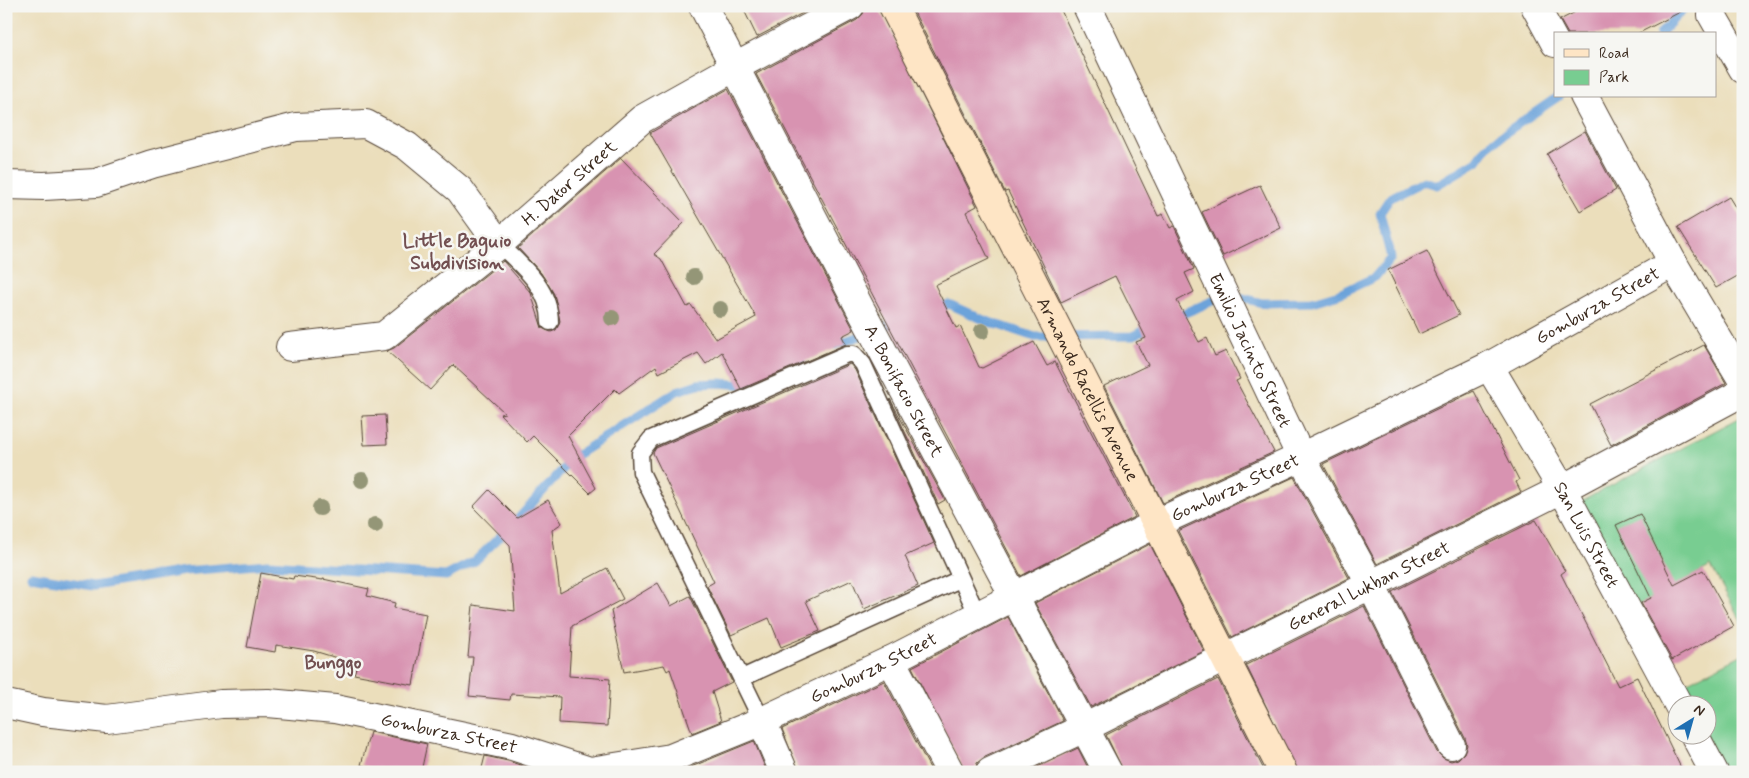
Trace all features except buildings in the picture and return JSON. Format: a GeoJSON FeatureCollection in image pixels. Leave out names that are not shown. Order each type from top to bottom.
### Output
{"type":"FeatureCollection","features":[{"type":"Feature","properties":{"kind":"main road","name":"Armando Racellis Avenue"},"geometry":{"type":"LineString","coordinates":[[893,6],[1283,772]]}},
{"type":"Feature","properties":{"kind":"street","name":"A. Bonifacio Street"},"geometry":{"type":"LineString","coordinates":[[703,6],[860,308],[1108,772]]}},
{"type":"Feature","properties":{"kind":"street","name":"H. Dator Street"},"geometry":{"type":"LineString","coordinates":[[290,346],[384,336],[499,244],[642,119],[735,66],[850,6]]}},
{"type":"Feature","properties":{"kind":"street","name":"Emilio Jacinto Street"},"geometry":{"type":"LineString","coordinates":[[1087,6],[1301,457],[1371,585],[1451,745]]}},
{"type":"Feature","properties":{"kind":"street"},"geometry":{"type":"LineString","coordinates":[[1535,6],[1554,41]]}},
{"type":"Feature","properties":{"kind":"street"},"geometry":{"type":"LineString","coordinates":[[1712,15],[1743,69]]}},
{"type":"Feature","properties":{"kind":"street"},"geometry":{"type":"LineString","coordinates":[[1586,99],[1674,262],[1743,381]]}},
{"type":"Feature","properties":{"kind":"street"},"geometry":{"type":"LineString","coordinates":[[6,185],[44,186],[96,183],[152,164],[296,127],[366,124],[408,146],[460,190],[499,244]]}},
{"type":"Feature","properties":{"kind":"street","name":"Gomburza Street"},"geometry":{"type":"LineString","coordinates":[[6,704],[43,712],[107,719],[221,704],[268,703],[335,709],[512,746],[590,771],[671,758],[762,721],[891,660],[1156,523],[1301,457],[1488,366],[1674,262]]}},
{"type":"Feature","properties":{"kind":"street","name":"San Luis Street"},"geometry":{"type":"LineString","coordinates":[[1488,366],[1562,490],[1675,696]]}},
{"type":"Feature","properties":{"kind":"street","name":"General Lukban Street"},"geometry":{"type":"LineString","coordinates":[[990,772],[1084,728],[1562,490],[1743,392]]}},
{"type":"Feature","properties":{"kind":"street"},"geometry":{"type":"LineString","coordinates":[[891,660],[950,772]]}},
{"type":"Feature","properties":{"kind":"street"},"geometry":{"type":"LineString","coordinates":[[762,721],[784,772]]}},
{"type":"Feature","properties":{"kind":"street"},"geometry":{"type":"LineString","coordinates":[[1700,746],[1714,772]]}},
{"type":"Feature","properties":{"kind":"lane"},"geometry":{"type":"LineString","coordinates":[[499,244],[527,271],[544,293],[550,307],[550,322]]}},
{"type":"Feature","properties":{"kind":"lane"},"geometry":{"type":"LineString","coordinates":[[762,721],[641,472],[640,453],[651,439],[847,354],[854,354],[864,364],[978,616]]}},
{"type":"Feature","properties":{"kind":"lane"},"geometry":{"type":"LineString","coordinates":[[742,678],[960,579]]}},
{"type":"Feature","properties":{"kind":"green space"},"geometry":{"type":"Polygon","coordinates":[[[1743,416],[1743,625],[1711,566],[1633,608],[1578,503],[1743,416]]]}},
{"type":"Feature","properties":{"kind":"green space"},"geometry":{"type":"Polygon","coordinates":[[[1743,654],[1743,772],[1721,772],[1710,746],[1716,746],[1716,696],[1681,696],[1676,688],[1743,654]]]}},
{"type":"Feature","properties":{"kind":"waterway"},"geometry":{"type":"LineString","coordinates":[[1662,32],[1686,6]]}},
{"type":"Feature","properties":{"kind":"waterway"},"geometry":{"type":"LineString","coordinates":[[1173,318],[1229,294],[1262,303],[1312,302],[1339,294],[1375,277],[1391,258],[1380,213],[1390,198],[1424,181],[1437,185],[1477,161],[1487,147],[1556,98]]}},
{"type":"Feature","properties":{"kind":"waterway"},"geometry":{"type":"LineString","coordinates":[[934,309],[949,304],[986,321],[1035,337],[1132,336],[1154,326]]}},
{"type":"Feature","properties":{"kind":"waterway"},"geometry":{"type":"LineString","coordinates":[[835,345],[898,322]]}},
{"type":"Feature","properties":{"kind":"waterway"},"geometry":{"type":"LineString","coordinates":[[31,576],[93,586],[185,571],[268,564],[446,576],[475,561],[517,520],[574,457],[677,391],[698,384],[720,383],[755,386],[801,362]]}},
{"type":"Feature","properties":{"kind":"district","name":"Little Baguio Subdivision"},"geometry":{"type":"Point","coordinates":[457,251]}},
{"type":"Feature","properties":{"kind":"district","name":"Bunggo"},"geometry":{"type":"Point","coordinates":[333,662]}}]}
